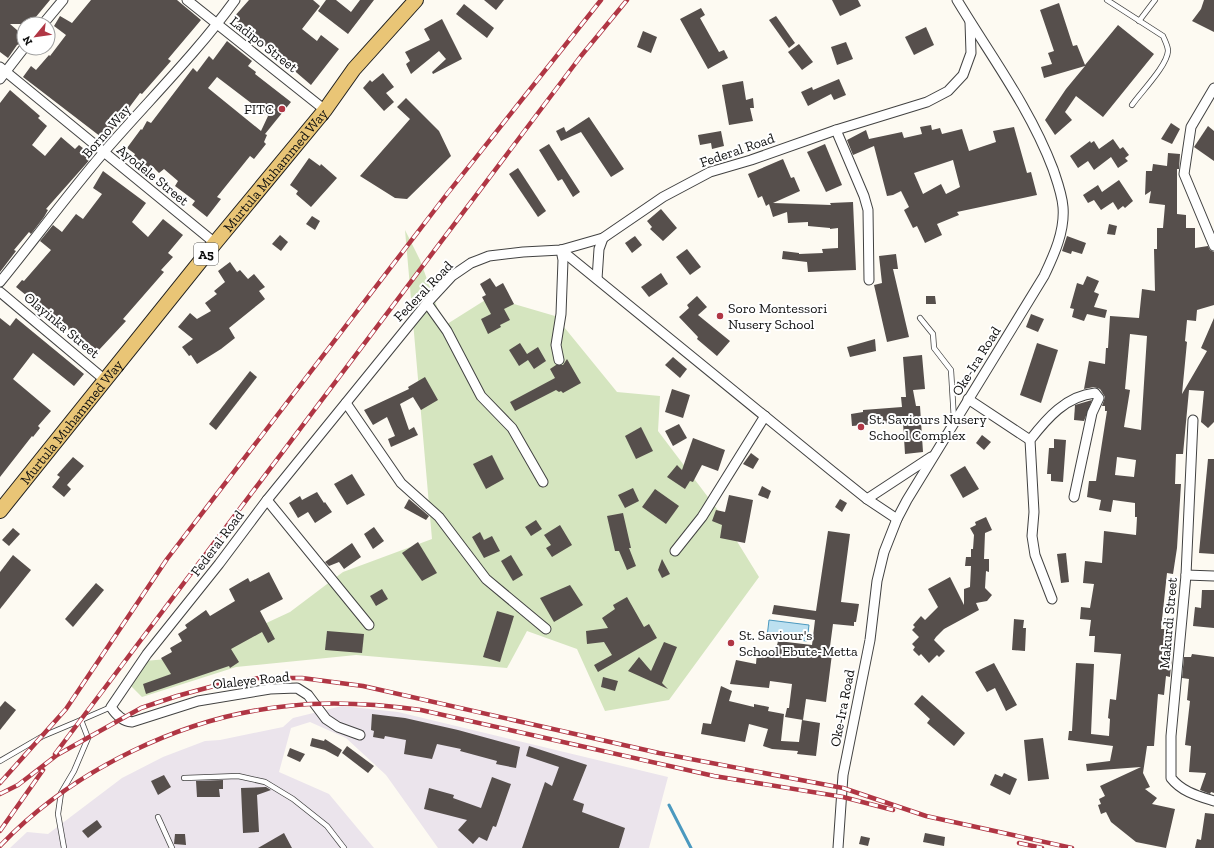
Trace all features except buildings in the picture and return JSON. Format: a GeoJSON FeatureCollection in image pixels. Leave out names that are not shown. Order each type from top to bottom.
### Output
{"type":"FeatureCollection","features":[{"type":"Feature","properties":{"kind":"main road","name":"Murtula Muhammed Way"},"geometry":{"type":"LineString","coordinates":[[1,509],[215,243],[325,110],[354,69],[413,1]]}},
{"type":"Feature","properties":{"kind":"street"},"geometry":{"type":"LineString","coordinates":[[50,16],[63,0]]}},
{"type":"Feature","properties":{"kind":"street","name":"Ladipo Street"},"geometry":{"type":"LineString","coordinates":[[187,0],[325,110]]}},
{"type":"Feature","properties":{"kind":"street","name":"Borno Way"},"geometry":{"type":"LineString","coordinates":[[0,282],[104,152],[217,24],[236,0]]}},
{"type":"Feature","properties":{"kind":"street","name":"Oke-Ira Road"},"geometry":{"type":"LineString","coordinates":[[838,848],[843,775],[870,640],[877,581],[884,552],[897,519],[968,399],[1028,304],[1054,255],[1062,223],[1063,206],[1058,185],[1043,141],[1016,94],[957,0]]}},
{"type":"Feature","properties":{"kind":"street","name":"Federal Road"},"geometry":{"type":"LineString","coordinates":[[111,707],[147,654],[219,564],[267,500],[427,303],[452,276],[471,263],[489,256],[561,250],[603,238],[663,197],[710,172],[751,160],[836,130],[927,102],[948,91],[963,75],[971,53],[970,22]]}},
{"type":"Feature","properties":{"kind":"street"},"geometry":{"type":"LineString","coordinates":[[2,73],[17,56]]}},
{"type":"Feature","properties":{"kind":"street","name":"Ayodele Street"},"geometry":{"type":"LineString","coordinates":[[2,73],[104,152],[215,243]]}},
{"type":"Feature","properties":{"kind":"street"},"geometry":{"type":"LineString","coordinates":[[1214,88],[1191,127],[1184,174],[1214,246]]}},
{"type":"Feature","properties":{"kind":"street"},"geometry":{"type":"LineString","coordinates":[[836,130],[864,196],[868,210],[869,280]]}},
{"type":"Feature","properties":{"kind":"street"},"geometry":{"type":"LineString","coordinates":[[597,279],[599,249],[603,238]]}},
{"type":"Feature","properties":{"kind":"street"},"geometry":{"type":"LineString","coordinates":[[561,250],[832,471],[897,519]]}},
{"type":"Feature","properties":{"kind":"street"},"geometry":{"type":"LineString","coordinates":[[559,360],[556,345],[561,314],[563,260],[561,250]]}},
{"type":"Feature","properties":{"kind":"street","name":"Olayinka Street"},"geometry":{"type":"LineString","coordinates":[[0,292],[105,380]]}},
{"type":"Feature","properties":{"kind":"street"},"geometry":{"type":"LineString","coordinates":[[427,303],[446,331],[480,396],[512,428],[543,482]]}},
{"type":"Feature","properties":{"kind":"street"},"geometry":{"type":"LineString","coordinates":[[1052,599],[1035,555],[1032,536],[1034,512],[1030,440],[1048,417],[1082,394],[1095,393],[1099,398],[1092,413],[1074,497]]}},
{"type":"Feature","properties":{"kind":"street"},"geometry":{"type":"LineString","coordinates":[[968,399],[1030,440]]}},
{"type":"Feature","properties":{"kind":"street"},"geometry":{"type":"LineString","coordinates":[[346,403],[401,484],[439,517],[486,579],[546,629]]}},
{"type":"Feature","properties":{"kind":"street"},"geometry":{"type":"LineString","coordinates":[[675,551],[702,517],[765,416]]}},
{"type":"Feature","properties":{"kind":"street","name":"Makurdi Street"},"geometry":{"type":"LineString","coordinates":[[1192,420],[1186,575],[1171,736],[1171,778],[1178,787],[1214,801]]}},
{"type":"Feature","properties":{"kind":"street"},"geometry":{"type":"LineString","coordinates":[[868,499],[934,456]]}},
{"type":"Feature","properties":{"kind":"street"},"geometry":{"type":"LineString","coordinates":[[267,500],[369,625]]}},
{"type":"Feature","properties":{"kind":"street"},"geometry":{"type":"LineString","coordinates":[[1186,575],[1214,576]]}},
{"type":"Feature","properties":{"kind":"street","name":"Olaleye Road"},"geometry":{"type":"LineString","coordinates":[[111,707],[121,719],[126,722],[132,722],[198,701],[270,689],[296,688],[308,695],[326,719],[338,727],[360,735]]}},
{"type":"Feature","properties":{"kind":"lane"},"geometry":{"type":"LineString","coordinates":[[1107,0],[1163,36],[1168,50],[1166,60],[1132,104]]}},
{"type":"Feature","properties":{"kind":"lane"},"geometry":{"type":"LineString","coordinates":[[1139,21],[1155,0]]}},
{"type":"Feature","properties":{"kind":"lane"},"geometry":{"type":"LineString","coordinates":[[920,318],[933,334],[934,348],[951,370],[954,422]]}},
{"type":"Feature","properties":{"kind":"lane"},"geometry":{"type":"LineString","coordinates":[[0,761],[43,736],[111,707]]}},
{"type":"Feature","properties":{"kind":"lane"},"geometry":{"type":"LineString","coordinates":[[64,848],[58,814],[61,793],[74,771],[88,738],[82,720]]}},
{"type":"Feature","properties":{"kind":"lane"},"geometry":{"type":"LineString","coordinates":[[184,778],[238,776],[265,782],[293,799],[327,826],[344,848]]}},
{"type":"Feature","properties":{"kind":"lane"},"geometry":{"type":"LineString","coordinates":[[158,817],[172,848]]}},
{"type":"Feature","properties":{"kind":"shaded area"},"geometry":{"type":"Polygon","coordinates":[[[342,706],[398,712],[668,777],[649,848],[438,848],[386,775],[346,738],[310,722],[291,728],[279,772],[329,794],[374,848],[10,848],[27,832],[48,834],[122,778],[163,757],[205,741],[220,740],[283,727],[293,718],[342,706]]]}},
{"type":"Feature","properties":{"kind":"green space"},"geometry":{"type":"Polygon","coordinates":[[[405,230],[420,260],[444,326],[490,297],[555,316],[617,392],[660,396],[658,431],[717,509],[759,577],[669,700],[605,711],[577,649],[527,631],[507,668],[356,655],[236,667],[142,697],[131,686],[135,662],[166,659],[236,637],[290,612],[343,572],[432,539],[405,230]]]}},
{"type":"Feature","properties":{"kind":"water"},"geometry":{"type":"Polygon","coordinates":[[[769,620],[809,625],[807,641],[767,637],[769,620]]]}},
{"type":"Feature","properties":{"kind":"waterway"},"geometry":{"type":"LineString","coordinates":[[669,805],[691,848]]}},
{"type":"Feature","properties":{"kind":"railway"},"geometry":{"type":"LineString","coordinates":[[0,783],[66,709],[167,559],[447,194],[601,0]]}},
{"type":"Feature","properties":{"kind":"railway"},"geometry":{"type":"LineString","coordinates":[[55,754],[581,56],[627,0]]}},
{"type":"Feature","properties":{"kind":"railway"},"geometry":{"type":"LineString","coordinates":[[0,794],[18,785],[57,755],[141,708],[221,684],[259,678],[302,678],[363,686],[659,753],[843,788],[926,816],[1072,848]]}},
{"type":"Feature","properties":{"kind":"railway"},"geometry":{"type":"LineString","coordinates":[[0,846],[29,819],[61,793],[95,771],[132,751],[209,721],[249,712],[305,704],[338,703],[388,706],[421,710],[714,776],[843,797],[893,810]]}},
{"type":"Feature","properties":{"kind":"railway"},"geometry":{"type":"LineString","coordinates":[[0,831],[43,770]]}},
{"type":"Feature","properties":{"kind":"railway"},"geometry":{"type":"LineString","coordinates":[[1019,843],[1042,848]]}},
{"type":"Feature","properties":{"kind":"place","name":"FITC"},"geometry":{"type":"Point","coordinates":[282,109]}},
{"type":"Feature","properties":{"kind":"place","name":"Soro Montessori Nusery School"},"geometry":{"type":"Point","coordinates":[720,316]}},
{"type":"Feature","properties":{"kind":"place","name":"St. Saviours Nusery School Complex"},"geometry":{"type":"Point","coordinates":[861,427]}},
{"type":"Feature","properties":{"kind":"place","name":"St. Saviour's School Ebute-Metta"},"geometry":{"type":"Point","coordinates":[731,643]}}]}
